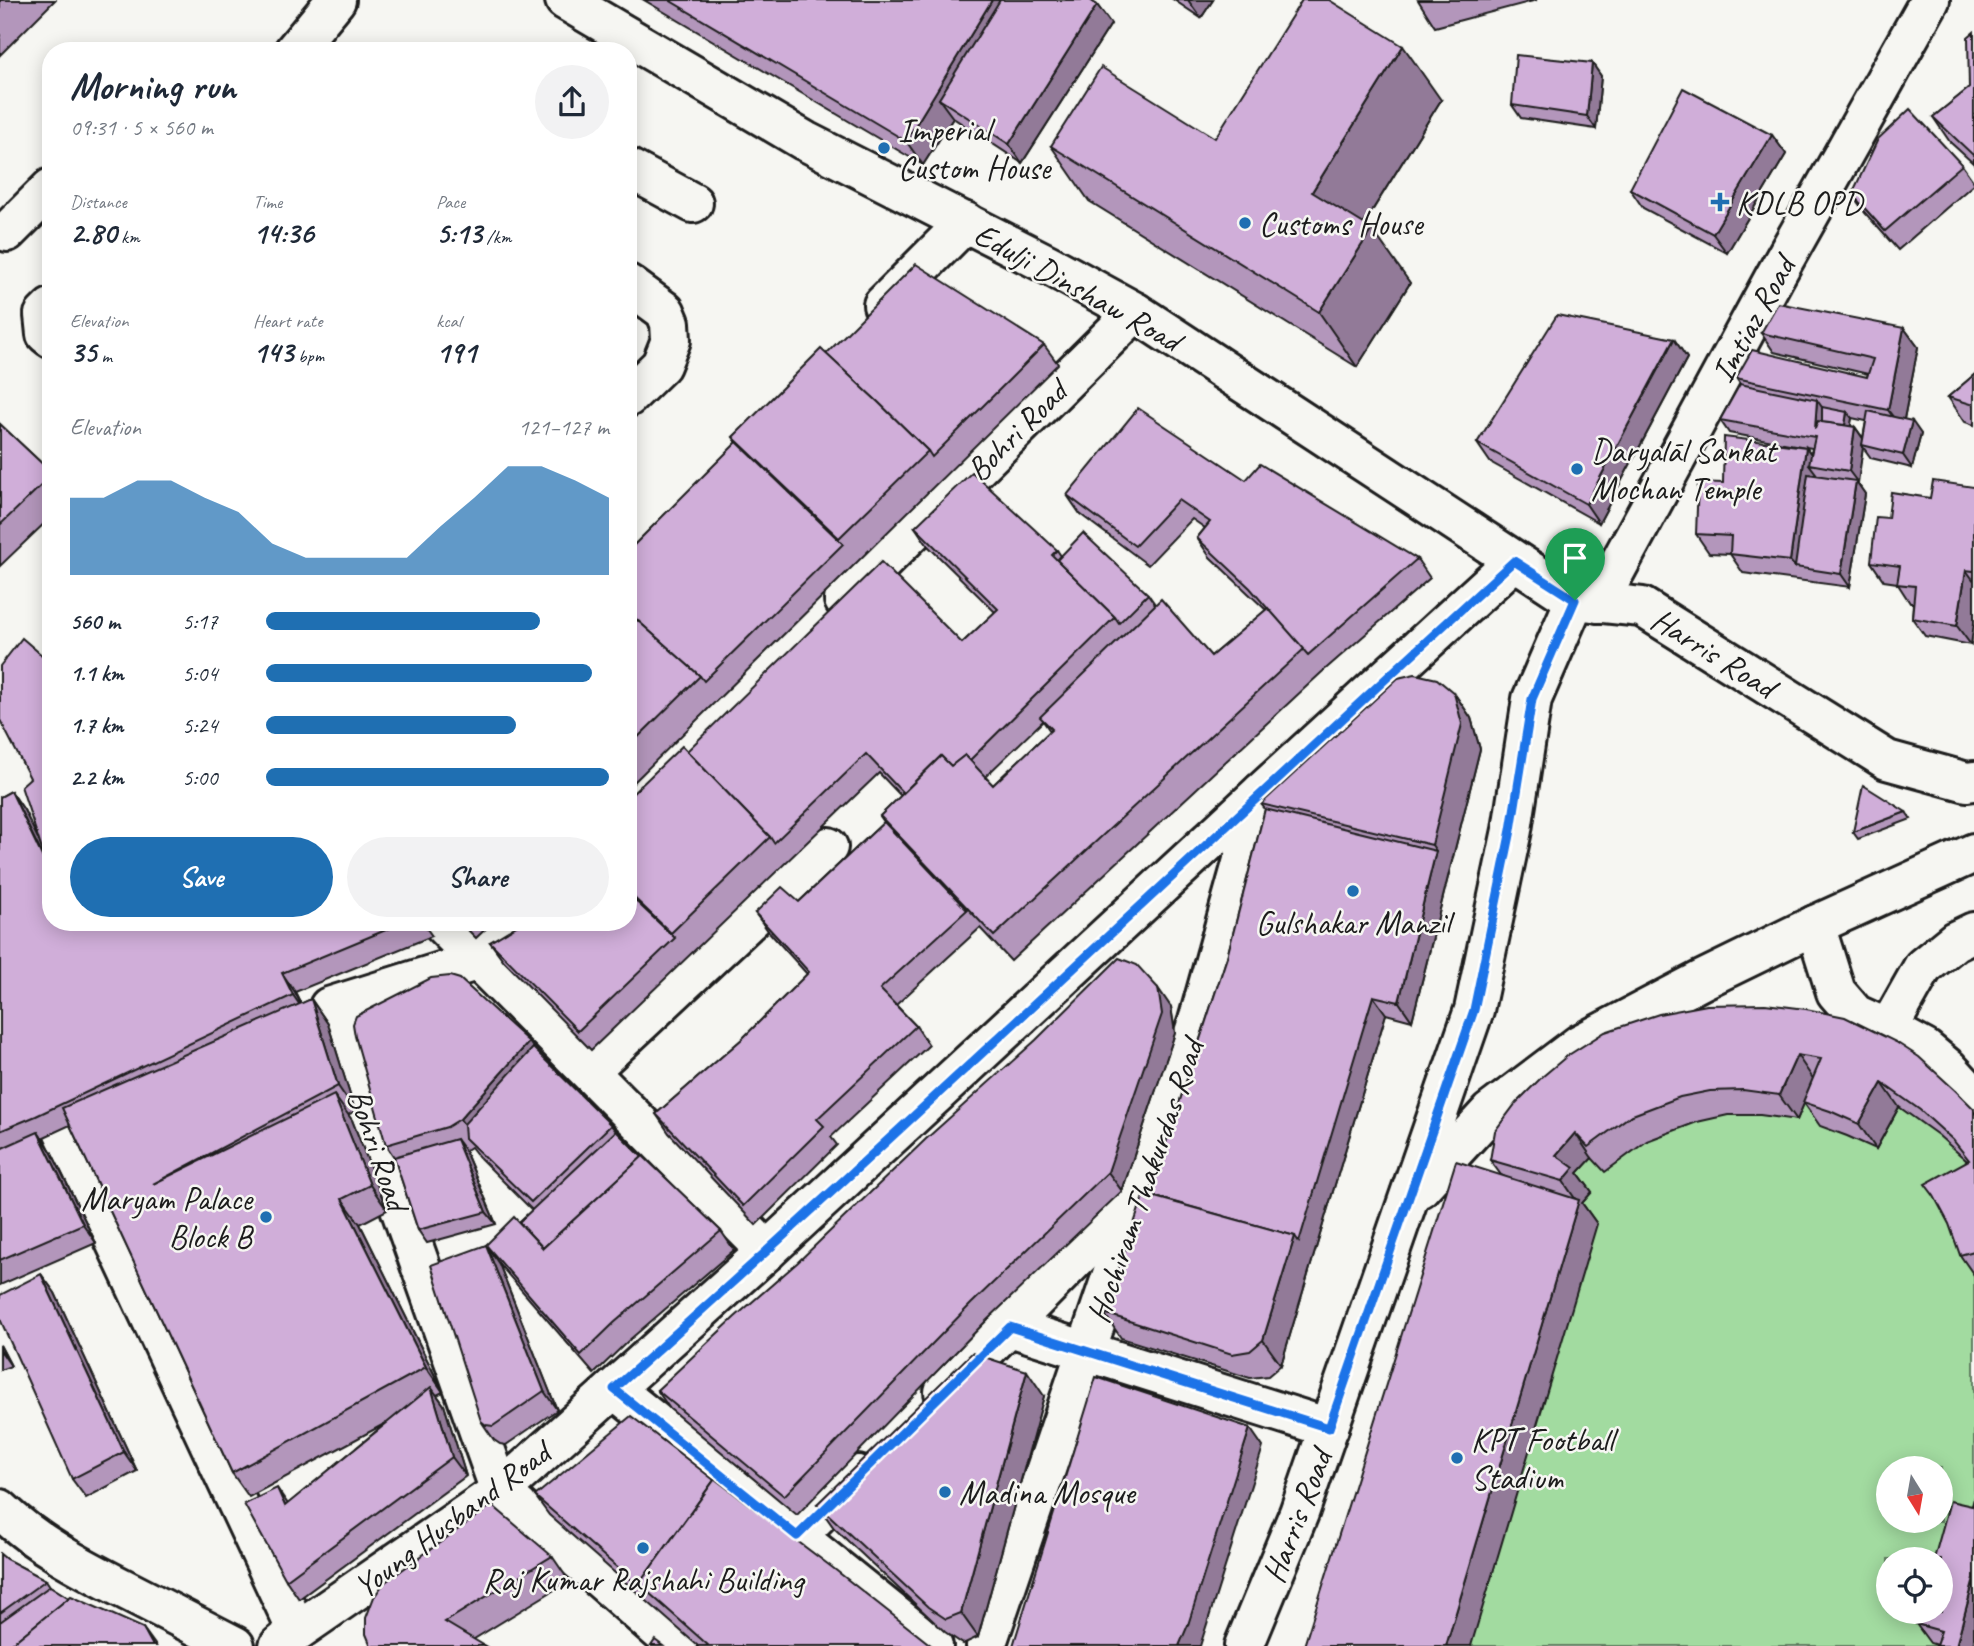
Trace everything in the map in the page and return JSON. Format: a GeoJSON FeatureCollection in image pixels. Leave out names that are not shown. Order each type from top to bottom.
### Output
{"type":"FeatureCollection","features":[{"type":"Feature","properties":{"kind":"street"},"geometry":{"type":"LineString","coordinates":[[301,42],[336,0]]}},
{"type":"Feature","properties":{"kind":"street","name":"Edulji Dinshaw Road"},"geometry":{"type":"LineString","coordinates":[[565,0],[636,42]]}},
{"type":"Feature","properties":{"kind":"street","name":"Imtiaz Road"},"geometry":{"type":"LineString","coordinates":[[1586,601],[1768,290],[1930,0]]}},
{"type":"Feature","properties":{"kind":"street","name":"Edulji Dinshaw Road"},"geometry":{"type":"LineString","coordinates":[[637,42],[805,141],[1049,265],[1135,312],[1514,561],[1586,601]]}},
{"type":"Feature","properties":{"kind":"street"},"geometry":{"type":"LineString","coordinates":[[637,172],[694,203]]}},
{"type":"Feature","properties":{"kind":"street"},"geometry":{"type":"LineString","coordinates":[[7,232],[42,197]]}},
{"type":"Feature","properties":{"kind":"street"},"geometry":{"type":"LineString","coordinates":[[860,329],[966,222]]}},
{"type":"Feature","properties":{"kind":"street"},"geometry":{"type":"LineString","coordinates":[[637,291],[665,311],[670,323],[671,340],[661,365],[637,388]]}},
{"type":"Feature","properties":{"kind":"street","name":"Bohri Road"},"geometry":{"type":"LineString","coordinates":[[817,626],[1135,312]]}},
{"type":"Feature","properties":{"kind":"street","name":"Young Husband Road"},"geometry":{"type":"LineString","coordinates":[[288,1639],[500,1491],[768,1251],[1514,561]]}},
{"type":"Feature","properties":{"kind":"street","name":"Harris Road"},"geometry":{"type":"LineString","coordinates":[[1244,1646],[1299,1513],[1474,1010],[1511,830],[1532,699],[1586,601],[1642,607],[1887,760],[1967,782],[1974,780]]}},
{"type":"Feature","properties":{"kind":"street","name":"Hochiram Thakurdas Road"},"geometry":{"type":"LineString","coordinates":[[986,1646],[1198,1021],[1262,792]]}},
{"type":"Feature","properties":{"kind":"street"},"geometry":{"type":"LineString","coordinates":[[589,1072],[828,847]]}},
{"type":"Feature","properties":{"kind":"street"},"geometry":{"type":"LineString","coordinates":[[1409,1200],[1490,1112],[1580,1044],[1815,925],[1974,853]]}},
{"type":"Feature","properties":{"kind":"street"},"geometry":{"type":"LineString","coordinates":[[1815,925],[1836,992],[1855,1014],[1888,1028],[1925,1049],[1949,1069],[1970,1093]]}},
{"type":"Feature","properties":{"kind":"street"},"geometry":{"type":"LineString","coordinates":[[449,931],[768,1251]]}},
{"type":"Feature","properties":{"kind":"street","name":"Bohri Road"},"geometry":{"type":"LineString","coordinates":[[500,1491],[312,1013],[479,960],[508,931]]}},
{"type":"Feature","properties":{"kind":"street"},"geometry":{"type":"LineString","coordinates":[[1888,1028],[1923,967],[1955,941],[1974,932]]}},
{"type":"Feature","properties":{"kind":"street"},"geometry":{"type":"LineString","coordinates":[[62,1129],[288,1639]]}},
{"type":"Feature","properties":{"kind":"street"},"geometry":{"type":"LineString","coordinates":[[923,1412],[1139,1194]]}},
{"type":"Feature","properties":{"kind":"street"},"geometry":{"type":"LineString","coordinates":[[1010,1327],[1329,1428]]}},
{"type":"Feature","properties":{"kind":"street"},"geometry":{"type":"LineString","coordinates":[[614,1389],[933,1646]]}},
{"type":"Feature","properties":{"kind":"street"},"geometry":{"type":"LineString","coordinates":[[797,1536],[884,1450]]}},
{"type":"Feature","properties":{"kind":"street"},"geometry":{"type":"LineString","coordinates":[[500,1491],[677,1646]]}},
{"type":"Feature","properties":{"kind":"street"},"geometry":{"type":"LineString","coordinates":[[0,1509],[45,1544],[93,1573],[235,1646]]}},
{"type":"Feature","properties":{"kind":"green space"},"geometry":{"type":"Polygon","coordinates":[[[1622,1057],[1974,1116],[1974,1646],[1329,1646],[1506,1196],[1622,1057]]]}},
{"type":"Feature","properties":{"kind":"building","name":"Imperial Custom House"},"geometry":{"type":"Polygon","coordinates":[[[669,0],[992,0],[906,141],[669,0]]]}},
{"type":"Feature","properties":{"kind":"building"},"geometry":{"type":"Polygon","coordinates":[[[1000,0],[1090,0],[1097,5],[1009,144],[939,99],[1000,0]]]}},
{"type":"Feature","properties":{"kind":"building"},"geometry":{"type":"Polygon","coordinates":[[[1302,0],[1329,0],[1403,46],[1312,192],[1372,229],[1319,312],[1051,146],[1101,67],[1215,138],[1302,0]]]}},
{"type":"Feature","properties":{"kind":"building"},"geometry":{"type":"Polygon","coordinates":[[[1974,32],[1974,156],[1933,117],[1969,88],[1968,37],[1974,32]]]}},
{"type":"Feature","properties":{"kind":"building"},"geometry":{"type":"Polygon","coordinates":[[[1516,55],[1592,63],[1587,116],[1512,105],[1516,55]]]}},
{"type":"Feature","properties":{"kind":"building"},"geometry":{"type":"Polygon","coordinates":[[[1683,88],[1772,135],[1713,234],[1630,189],[1683,88]]]}},
{"type":"Feature","properties":{"kind":"building"},"geometry":{"type":"Polygon","coordinates":[[[1910,109],[1962,165],[1885,231],[1852,194],[1878,139],[1910,109]]]}},
{"type":"Feature","properties":{"kind":"building"},"geometry":{"type":"Polygon","coordinates":[[[916,264],[1044,345],[932,457],[826,354],[916,264]]]}},
{"type":"Feature","properties":{"kind":"building"},"geometry":{"type":"Polygon","coordinates":[[[1778,303],[1904,328],[1888,410],[1736,378],[1752,350],[1867,377],[1873,359],[1761,333],[1778,303]]]}},
{"type":"Feature","properties":{"kind":"building"},"geometry":{"type":"Polygon","coordinates":[[[1557,315],[1674,339],[1586,504],[1477,443],[1557,315]]]}},
{"type":"Feature","properties":{"kind":"building"},"geometry":{"type":"Polygon","coordinates":[[[821,349],[928,451],[839,538],[733,437],[821,349]]]}},
{"type":"Feature","properties":{"kind":"building"},"geometry":{"type":"Polygon","coordinates":[[[1974,375],[1974,405],[1948,397],[1974,375]]]}},
{"type":"Feature","properties":{"kind":"building"},"geometry":{"type":"Polygon","coordinates":[[[1740,384],[1817,400],[1815,429],[1818,421],[1855,427],[1849,471],[1809,464],[1815,437],[1720,420],[1740,384]]]}},
{"type":"Feature","properties":{"kind":"building"},"geometry":{"type":"Polygon","coordinates":[[[1822,407],[1847,412],[1845,425],[1822,422],[1822,407]]]}},
{"type":"Feature","properties":{"kind":"building"},"geometry":{"type":"Polygon","coordinates":[[[1138,408],[1246,480],[1260,464],[1417,559],[1308,655],[1250,588],[1197,538],[1210,522],[1178,500],[1135,546],[1067,495],[1138,408]]]}},
{"type":"Feature","properties":{"kind":"building"},"geometry":{"type":"Polygon","coordinates":[[[1868,411],[1912,421],[1903,455],[1862,445],[1868,411]]]}},
{"type":"Feature","properties":{"kind":"building"},"geometry":{"type":"Polygon","coordinates":[[[0,424],[42,464],[42,485],[0,525],[0,424]]]}},
{"type":"Feature","properties":{"kind":"building"},"geometry":{"type":"Polygon","coordinates":[[[1724,437],[1806,447],[1790,561],[1730,554],[1731,536],[1696,534],[1698,482],[1723,483],[1724,437]]]}},
{"type":"Feature","properties":{"kind":"building"},"geometry":{"type":"Polygon","coordinates":[[[737,442],[843,544],[704,681],[637,620],[637,542],[737,442]]]}},
{"type":"Feature","properties":{"kind":"building"},"geometry":{"type":"Polygon","coordinates":[[[972,472],[1057,550],[1052,555],[1115,617],[970,760],[965,755],[951,766],[941,756],[903,793],[866,754],[774,843],[687,751],[881,562],[962,643],[998,609],[915,527],[972,472]]]}},
{"type":"Feature","properties":{"kind":"building"},"geometry":{"type":"Polygon","coordinates":[[[1808,474],[1856,481],[1841,574],[1795,567],[1808,474]]]}},
{"type":"Feature","properties":{"kind":"building"},"geometry":{"type":"Polygon","coordinates":[[[1933,481],[1974,487],[1974,571],[1966,570],[1957,626],[1912,618],[1915,586],[1897,584],[1900,566],[1871,562],[1876,517],[1888,518],[1891,492],[1930,498],[1933,481]]]}},
{"type":"Feature","properties":{"kind":"building"},"geometry":{"type":"Polygon","coordinates":[[[1083,533],[1148,594],[1119,623],[1057,560],[1083,533]]]}},
{"type":"Feature","properties":{"kind":"building"},"geometry":{"type":"Polygon","coordinates":[[[1161,599],[1211,656],[1268,608],[1304,649],[994,936],[880,816],[941,756],[951,766],[965,755],[993,785],[1052,729],[1040,717],[1161,599]]]}},
{"type":"Feature","properties":{"kind":"building"},"geometry":{"type":"Polygon","coordinates":[[[637,620],[700,676],[637,738],[637,620]]]}},
{"type":"Feature","properties":{"kind":"building"},"geometry":{"type":"Polygon","coordinates":[[[22,638],[42,655],[42,850],[21,786],[30,778],[0,720],[0,666],[22,638]]]}},
{"type":"Feature","properties":{"kind":"building"},"geometry":{"type":"Polygon","coordinates":[[[1415,674],[1437,679],[1454,693],[1462,724],[1432,845],[1261,804],[1398,678],[1415,674]]]}},
{"type":"Feature","properties":{"kind":"building"},"geometry":{"type":"Polygon","coordinates":[[[682,746],[770,837],[671,933],[637,901],[637,789],[682,746]]]}},
{"type":"Feature","properties":{"kind":"building"},"geometry":{"type":"Polygon","coordinates":[[[1863,785],[1906,812],[1853,832],[1863,785]]]}},
{"type":"Feature","properties":{"kind":"building"},"geometry":{"type":"Polygon","coordinates":[[[11,791],[42,856],[42,931],[383,931],[282,973],[293,995],[0,1131],[0,797],[11,791]]]}},
{"type":"Feature","properties":{"kind":"building"},"geometry":{"type":"Polygon","coordinates":[[[1265,809],[1436,851],[1399,1002],[1373,996],[1299,1242],[1295,1236],[1149,1195],[1227,957],[1265,809]]]}},
{"type":"Feature","properties":{"kind":"building"},"geometry":{"type":"Polygon","coordinates":[[[884,822],[967,910],[880,989],[916,1026],[817,1119],[824,1126],[743,1206],[656,1114],[742,1039],[809,972],[755,913],[782,887],[799,902],[884,822]]]}},
{"type":"Feature","properties":{"kind":"building"},"geometry":{"type":"Polygon","coordinates":[[[637,902],[675,938],[578,1031],[490,942],[508,931],[637,931],[637,902]]]}},
{"type":"Feature","properties":{"kind":"building"},"geometry":{"type":"Polygon","coordinates":[[[1119,958],[1137,965],[1158,988],[1162,1014],[1108,1172],[971,1304],[784,1496],[657,1390],[1036,1040],[1119,958]]]}},
{"type":"Feature","properties":{"kind":"building"},"geometry":{"type":"Polygon","coordinates":[[[450,976],[460,979],[529,1042],[460,1119],[447,1127],[386,1145],[355,1036],[353,1024],[356,1016],[431,978],[450,976]]]}},
{"type":"Feature","properties":{"kind":"building"},"geometry":{"type":"Polygon","coordinates":[[[311,999],[338,1086],[153,1184],[334,1095],[370,1185],[342,1199],[426,1367],[232,1473],[62,1108],[311,999]]]}},
{"type":"Feature","properties":{"kind":"building"},"geometry":{"type":"Polygon","coordinates":[[[1765,1004],[1845,1017],[1896,1042],[1919,1057],[1974,1109],[1974,1251],[1960,1255],[1949,1224],[1925,1184],[1969,1160],[1953,1140],[1920,1110],[1882,1083],[1859,1124],[1803,1102],[1821,1059],[1797,1055],[1779,1095],[1743,1090],[1710,1091],[1680,1097],[1630,1116],[1588,1147],[1575,1133],[1556,1155],[1574,1168],[1563,1181],[1490,1160],[1495,1131],[1516,1103],[1567,1056],[1605,1032],[1659,1014],[1707,1005],[1765,1004]]]}},
{"type":"Feature","properties":{"kind":"building"},"geometry":{"type":"Polygon","coordinates":[[[533,1048],[611,1125],[531,1202],[465,1138],[464,1124],[533,1048]]]}},
{"type":"Feature","properties":{"kind":"building"},"geometry":{"type":"Polygon","coordinates":[[[616,1131],[642,1157],[543,1248],[519,1222],[616,1131]]]}},
{"type":"Feature","properties":{"kind":"building"},"geometry":{"type":"Polygon","coordinates":[[[38,1132],[83,1224],[0,1260],[0,1149],[38,1132]]]}},
{"type":"Feature","properties":{"kind":"building"},"geometry":{"type":"Polygon","coordinates":[[[456,1139],[486,1212],[418,1230],[394,1157],[456,1139]]]}},
{"type":"Feature","properties":{"kind":"building"},"geometry":{"type":"Polygon","coordinates":[[[643,1156],[721,1231],[581,1355],[486,1245],[514,1217],[543,1248],[643,1156]]]}},
{"type":"Feature","properties":{"kind":"building"},"geometry":{"type":"Polygon","coordinates":[[[1456,1161],[1579,1200],[1446,1646],[1304,1646],[1456,1161]]]}},
{"type":"Feature","properties":{"kind":"building"},"geometry":{"type":"Polygon","coordinates":[[[1144,1194],[1295,1236],[1263,1340],[1250,1351],[1232,1354],[1104,1313],[1144,1194]]]}},
{"type":"Feature","properties":{"kind":"building"},"geometry":{"type":"Polygon","coordinates":[[[486,1245],[544,1391],[493,1426],[481,1421],[431,1265],[486,1245]]]}},
{"type":"Feature","properties":{"kind":"building"},"geometry":{"type":"Polygon","coordinates":[[[41,1274],[124,1452],[72,1479],[0,1319],[0,1295],[41,1274]]]}},
{"type":"Feature","properties":{"kind":"building","name":"Madina Mosque"},"geometry":{"type":"Polygon","coordinates":[[[972,1353],[1027,1371],[961,1613],[946,1619],[928,1607],[817,1504],[972,1353]]]}},
{"type":"Feature","properties":{"kind":"building"},"geometry":{"type":"Polygon","coordinates":[[[1096,1377],[1250,1428],[1179,1646],[1013,1646],[1096,1377]]]}},
{"type":"Feature","properties":{"kind":"building"},"geometry":{"type":"Polygon","coordinates":[[[431,1387],[452,1457],[286,1580],[244,1504],[277,1488],[285,1506],[431,1387]]]}},
{"type":"Feature","properties":{"kind":"building","name":"Raj Kumar Rajshahi Building"},"geometry":{"type":"Polygon","coordinates":[[[631,1416],[714,1480],[639,1584],[643,1590],[535,1496],[631,1416]]]}},
{"type":"Feature","properties":{"kind":"building"},"geometry":{"type":"Polygon","coordinates":[[[715,1479],[932,1646],[709,1646],[639,1584],[715,1479]]]}},
{"type":"Feature","properties":{"kind":"building"},"geometry":{"type":"Polygon","coordinates":[[[1974,1498],[1974,1579],[1956,1646],[1936,1646],[1941,1631],[1916,1624],[1953,1624],[1953,1547],[1937,1547],[1941,1533],[1953,1533],[1953,1502],[1972,1506],[1974,1498]]]}},
{"type":"Feature","properties":{"kind":"building"},"geometry":{"type":"Polygon","coordinates":[[[492,1505],[552,1556],[445,1622],[485,1646],[371,1646],[366,1634],[366,1618],[374,1597],[384,1583],[492,1505]]]}},
{"type":"Feature","properties":{"kind":"building"},"geometry":{"type":"Polygon","coordinates":[[[0,1554],[46,1580],[0,1613],[0,1554]]]}},
{"type":"Feature","properties":{"kind":"building"},"geometry":{"type":"Polygon","coordinates":[[[50,1586],[69,1598],[9,1646],[0,1646],[0,1622],[50,1586]]]}},
{"type":"Feature","properties":{"kind":"building"},"geometry":{"type":"Polygon","coordinates":[[[71,1596],[143,1628],[153,1646],[9,1646],[71,1596]]]}},
{"type":"Feature","properties":{"kind":"building"},"geometry":{"type":"Polygon","coordinates":[[[655,1640],[663,1646],[651,1646],[655,1640]]]}},
{"type":"Feature","properties":{"kind":"place","name":"Imperial Custom House"},"geometry":{"type":"Point","coordinates":[884,148]}},
{"type":"Feature","properties":{"kind":"place","name":"KDLB OPD"},"geometry":{"type":"Point","coordinates":[1720,202]}},
{"type":"Feature","properties":{"kind":"place","name":"Customs House"},"geometry":{"type":"Point","coordinates":[1245,223]}},
{"type":"Feature","properties":{"kind":"place","name":"Daryalāl Sankat Mochan Temple"},"geometry":{"type":"Point","coordinates":[1577,469]}},
{"type":"Feature","properties":{"kind":"place","name":"Gulshakar Manzil"},"geometry":{"type":"Point","coordinates":[1353,891]}},
{"type":"Feature","properties":{"kind":"place","name":"Maryam Palace Block B"},"geometry":{"type":"Point","coordinates":[266,1217]}},
{"type":"Feature","properties":{"kind":"place","name":"KPT Football Stadium"},"geometry":{"type":"Point","coordinates":[1457,1458]}},
{"type":"Feature","properties":{"kind":"place","name":"Madina Mosque"},"geometry":{"type":"Point","coordinates":[945,1492]}},
{"type":"Feature","properties":{"kind":"place","name":"Raj Kumar Rajshahi Building"},"geometry":{"type":"Point","coordinates":[643,1548]}},
{"type":"Feature","properties":{"kind":"route"},"geometry":{"type":"LineString","coordinates":[[1514,561],[1575,600],[1532,699],[1511,830],[1474,1010],[1329,1428],[1010,1327],[797,1536],[614,1389],[768,1251],[1514,561]]}}]}
